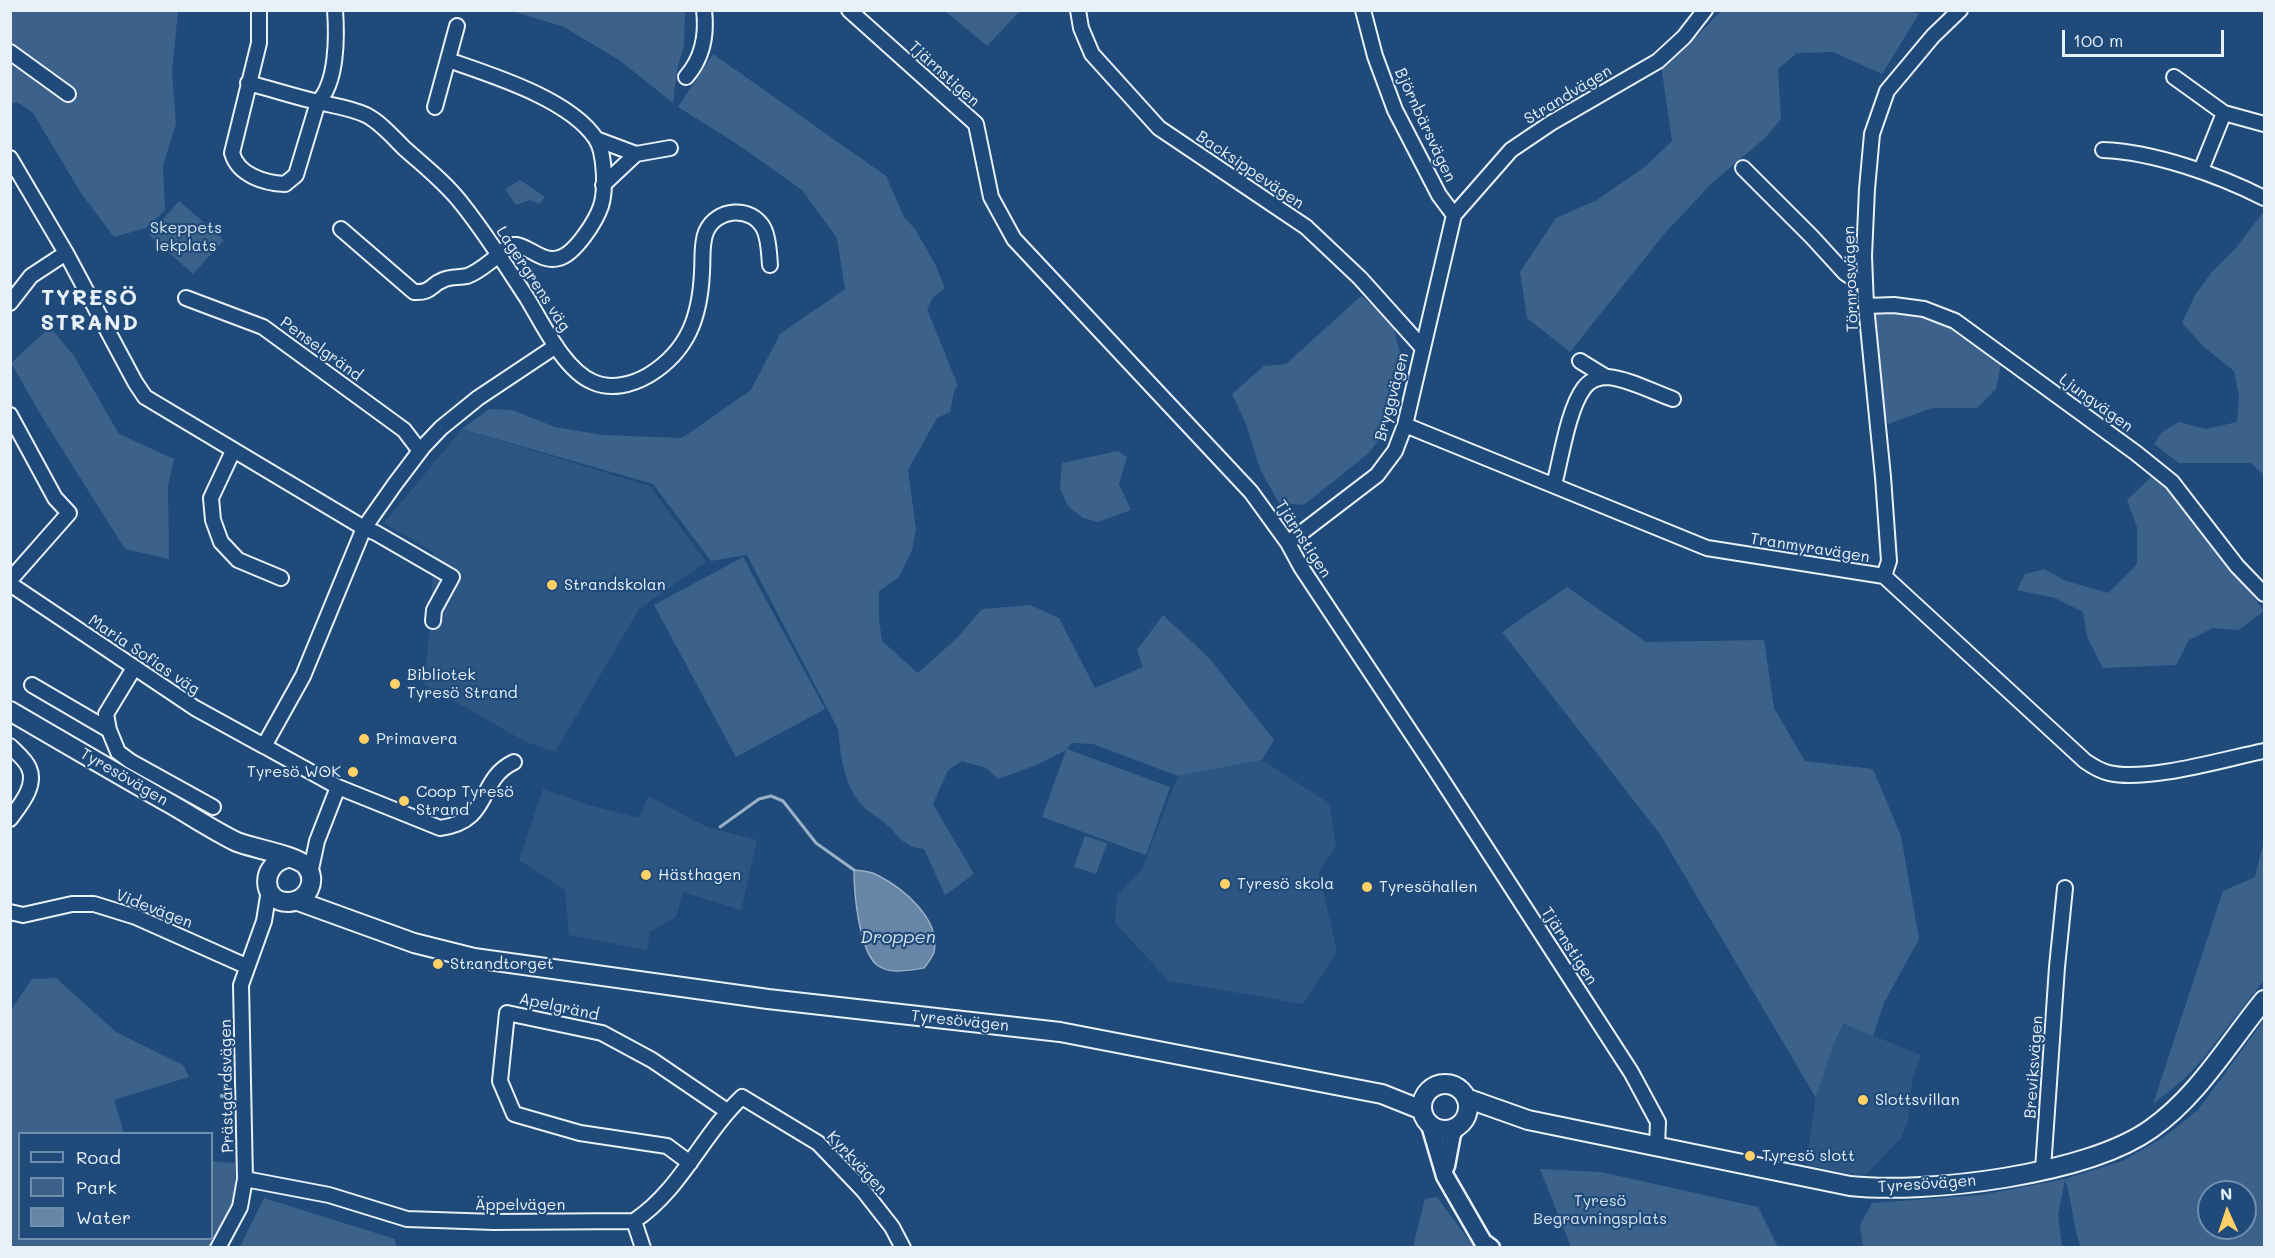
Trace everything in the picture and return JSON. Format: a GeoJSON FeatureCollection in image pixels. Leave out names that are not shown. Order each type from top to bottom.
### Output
{"type":"FeatureCollection","features":[{"type":"Feature","properties":{"kind":"main road","name":"Tyresövägen"},"geometry":{"type":"LineString","coordinates":[[10,711],[237,842],[291,858],[306,866],[311,877],[332,905],[415,935],[535,968]]}},
{"type":"Feature","properties":{"kind":"main road","name":"Tyresövägen"},"geometry":{"type":"LineString","coordinates":[[237,842],[268,882],[278,899],[291,901],[414,942],[474,958],[768,999],[1060,1032],[1382,1094],[1427,1092],[1437,1085],[1449,1084],[1457,1087],[1466,1098],[1528,1120],[1866,1187],[1902,1188],[1979,1181],[2061,1167],[2107,1152],[2149,1130],[2197,1088],[2265,1000]]}},
{"type":"Feature","properties":{"kind":"main road"},"geometry":{"type":"LineString","coordinates":[[268,882],[274,863],[291,858]]}},
{"type":"Feature","properties":{"kind":"main road"},"geometry":{"type":"LineString","coordinates":[[291,901],[306,894],[311,877]]}},
{"type":"Feature","properties":{"kind":"main road"},"geometry":{"type":"LineString","coordinates":[[1426,1117],[1422,1102],[1427,1092]]}},
{"type":"Feature","properties":{"kind":"main road","name":"Tyresövägen"},"geometry":{"type":"LineString","coordinates":[[1382,1094],[1426,1117],[1442,1130],[1484,1118],[1528,1120]]}},
{"type":"Feature","properties":{"kind":"main road"},"geometry":{"type":"LineString","coordinates":[[1460,1123],[1467,1111],[1466,1098]]}},
{"type":"Feature","properties":{"kind":"street"},"geometry":{"type":"LineString","coordinates":[[259,10],[259,43],[232,153],[234,162],[255,178],[270,183],[285,184],[296,175],[318,102],[325,95],[335,56],[335,10]]}},
{"type":"Feature","properties":{"kind":"street"},"geometry":{"type":"LineString","coordinates":[[686,77],[696,66],[704,39],[705,10]]}},
{"type":"Feature","properties":{"kind":"street","name":"Tjärnstigen"},"geometry":{"type":"LineString","coordinates":[[849,10],[976,124],[991,197],[1014,239],[1251,492],[1288,543],[1301,567],[1440,776],[1631,1072],[1658,1122],[1657,1147]]}},
{"type":"Feature","properties":{"kind":"street","name":"Backsippevägen"},"geometry":{"type":"LineString","coordinates":[[1078,10],[1081,28],[1092,54],[1159,128],[1306,227],[1360,278],[1422,347]]}},
{"type":"Feature","properties":{"kind":"street","name":"Björnbärsvägen"},"geometry":{"type":"LineString","coordinates":[[1363,10],[1375,56],[1395,110],[1439,195],[1454,215]]}},
{"type":"Feature","properties":{"kind":"street","name":"Strandvägen"},"geometry":{"type":"LineString","coordinates":[[1454,215],[1511,150],[1551,123],[1658,61],[1684,37],[1705,10]]}},
{"type":"Feature","properties":{"kind":"street","name":"Törnrosvägen"},"geometry":{"type":"LineString","coordinates":[[1884,576],[1889,561],[1865,281],[1867,189],[1872,134],[1887,91],[1925,45],[1960,10]]}},
{"type":"Feature","properties":{"kind":"street"},"geometry":{"type":"LineString","coordinates":[[435,108],[457,26]]}},
{"type":"Feature","properties":{"kind":"street"},"geometry":{"type":"LineString","coordinates":[[10,52],[68,94]]}},
{"type":"Feature","properties":{"kind":"street"},"geometry":{"type":"LineString","coordinates":[[340,229],[414,292],[424,293],[440,281],[476,272],[512,245],[524,246],[546,258],[561,258],[573,250],[581,240],[601,206],[602,159],[596,139],[583,124],[530,91],[448,60]]}},
{"type":"Feature","properties":{"kind":"street"},"geometry":{"type":"LineString","coordinates":[[2174,77],[2224,113],[2265,124]]}},
{"type":"Feature","properties":{"kind":"street"},"geometry":{"type":"LineString","coordinates":[[249,83],[318,102]]}},
{"type":"Feature","properties":{"kind":"street","name":"Lagergrens väg"},"geometry":{"type":"LineString","coordinates":[[264,746],[303,676],[364,528],[420,451],[441,428],[478,398],[556,346],[499,255],[461,203],[438,179],[368,116],[347,108],[318,102]]}},
{"type":"Feature","properties":{"kind":"street"},"geometry":{"type":"LineString","coordinates":[[2201,170],[2224,113]]}},
{"type":"Feature","properties":{"kind":"street"},"geometry":{"type":"LineString","coordinates":[[596,139],[636,154],[670,148]]}},
{"type":"Feature","properties":{"kind":"street"},"geometry":{"type":"LineString","coordinates":[[2103,150],[2122,151],[2201,170],[2265,198]]}},
{"type":"Feature","properties":{"kind":"street"},"geometry":{"type":"LineString","coordinates":[[603,185],[636,154]]}},
{"type":"Feature","properties":{"kind":"street"},"geometry":{"type":"LineString","coordinates":[[10,158],[66,253],[145,397],[364,528],[452,577],[434,610],[433,621]]}},
{"type":"Feature","properties":{"kind":"street"},"geometry":{"type":"LineString","coordinates":[[1743,168],[1845,273],[1857,281],[1865,281]]}},
{"type":"Feature","properties":{"kind":"street"},"geometry":{"type":"LineString","coordinates":[[556,346],[574,370],[594,383],[606,386],[631,384],[671,359],[693,326],[699,309],[705,234],[711,223],[721,216],[734,212],[749,214],[758,222],[765,230],[770,265]]}},
{"type":"Feature","properties":{"kind":"street","name":"Bryggvägen"},"geometry":{"type":"LineString","coordinates":[[1288,543],[1377,475],[1395,451],[1405,425],[1454,215]]}},
{"type":"Feature","properties":{"kind":"street"},"geometry":{"type":"LineString","coordinates":[[12,298],[31,276],[66,253]]}},
{"type":"Feature","properties":{"kind":"street","name":"Penselgränd"},"geometry":{"type":"LineString","coordinates":[[186,298],[263,327],[404,430],[420,451]]}},
{"type":"Feature","properties":{"kind":"street","name":"Ljungvägen"},"geometry":{"type":"LineString","coordinates":[[1866,306],[1894,305],[1924,309],[1955,321],[2136,453],[2172,482],[2237,566],[2265,594]]}},
{"type":"Feature","properties":{"kind":"street"},"geometry":{"type":"LineString","coordinates":[[1580,361],[1606,377]]}},
{"type":"Feature","properties":{"kind":"street"},"geometry":{"type":"LineString","coordinates":[[1554,485],[1579,396],[1584,387],[1594,379],[1606,377],[1617,379],[1673,399]]}},
{"type":"Feature","properties":{"kind":"street"},"geometry":{"type":"LineString","coordinates":[[10,415],[56,498],[69,513],[10,582]]}},
{"type":"Feature","properties":{"kind":"street","name":"Tranmyravägen"},"geometry":{"type":"LineString","coordinates":[[1405,425],[1707,548],[1884,576],[2092,766],[2109,773],[2128,775],[2156,773],[2265,751]]}},
{"type":"Feature","properties":{"kind":"street"},"geometry":{"type":"LineString","coordinates":[[233,451],[211,498],[213,520],[221,542],[238,560],[281,578]]}},
{"type":"Feature","properties":{"kind":"street","name":"Maria Sofias väg"},"geometry":{"type":"LineString","coordinates":[[10,582],[195,708],[264,746]]}},
{"type":"Feature","properties":{"kind":"street"},"geometry":{"type":"LineString","coordinates":[[134,668],[106,714],[109,730],[118,752],[213,807]]}},
{"type":"Feature","properties":{"kind":"street"},"geometry":{"type":"LineString","coordinates":[[32,685],[109,730]]}},
{"type":"Feature","properties":{"kind":"street"},"geometry":{"type":"LineString","coordinates":[[10,746],[29,766],[31,776],[30,788],[10,819]]}},
{"type":"Feature","properties":{"kind":"street"},"geometry":{"type":"LineString","coordinates":[[264,746],[338,787],[440,828],[465,822],[473,815],[494,779],[507,765],[514,762]]}},
{"type":"Feature","properties":{"kind":"street"},"geometry":{"type":"LineString","coordinates":[[311,877],[317,841],[338,787]]}},
{"type":"Feature","properties":{"kind":"street"},"geometry":{"type":"LineString","coordinates":[[291,858],[317,841]]}},
{"type":"Feature","properties":{"kind":"street","name":"Prästgårdsvägen"},"geometry":{"type":"LineString","coordinates":[[218,1248],[240,1208],[245,1179],[241,985],[264,921],[268,882]]}},
{"type":"Feature","properties":{"kind":"street","name":"Breviksvägen"},"geometry":{"type":"LineString","coordinates":[[2043,1169],[2057,967],[2065,888]]}},
{"type":"Feature","properties":{"kind":"street","name":"Prästgårdsvägen"},"geometry":{"type":"LineString","coordinates":[[264,921],[291,901]]}},
{"type":"Feature","properties":{"kind":"street","name":"Videvägen"},"geometry":{"type":"LineString","coordinates":[[10,912],[23,915],[72,904],[94,904],[136,917],[246,966]]}},
{"type":"Feature","properties":{"kind":"street","name":"Apelgränd"},"geometry":{"type":"LineString","coordinates":[[690,1163],[667,1146],[580,1133],[514,1114],[500,1081],[507,1013],[602,1033],[652,1060],[727,1111]]}},
{"type":"Feature","properties":{"kind":"street","name":"Kyrkvägen"},"geometry":{"type":"LineString","coordinates":[[727,1111],[741,1097],[818,1143],[863,1190],[892,1227],[903,1248]]}},
{"type":"Feature","properties":{"kind":"street"},"geometry":{"type":"LineString","coordinates":[[643,1248],[634,1221],[648,1212],[690,1163],[727,1111]]}},
{"type":"Feature","properties":{"kind":"street"},"geometry":{"type":"LineString","coordinates":[[1426,1117],[1445,1176],[1483,1242],[1491,1248]]}},
{"type":"Feature","properties":{"kind":"street"},"geometry":{"type":"LineString","coordinates":[[1445,1176],[1448,1147],[1452,1134],[1460,1123]]}},
{"type":"Feature","properties":{"kind":"street","name":"Äppelvägen"},"geometry":{"type":"LineString","coordinates":[[245,1179],[329,1195],[408,1219],[494,1222],[634,1221]]}},
{"type":"Feature","properties":{"kind":"shaded area","name":"Strandskolan"},"geometry":{"type":"Polygon","coordinates":[[[462,429],[650,486],[706,562],[639,609],[555,752],[526,742],[424,684],[431,618],[433,552],[384,523],[462,429]]]}},
{"type":"Feature","properties":{"kind":"shaded area","name":"Tyresö skola"},"geometry":{"type":"Polygon","coordinates":[[[1262,760],[1329,803],[1336,846],[1319,872],[1337,952],[1303,1004],[1169,981],[1115,923],[1117,896],[1142,869],[1178,776],[1262,760]]]}},
{"type":"Feature","properties":{"kind":"shaded area","name":"Hästhagen"},"geometry":{"type":"Polygon","coordinates":[[[543,789],[592,806],[639,818],[648,796],[707,827],[757,840],[741,910],[683,892],[676,917],[650,932],[647,950],[569,935],[565,890],[519,860],[543,789]]]}},
{"type":"Feature","properties":{"kind":"shaded area","name":"Slottsvillan"},"geometry":{"type":"Polygon","coordinates":[[[1845,1024],[1921,1055],[1912,1081],[1908,1121],[1901,1138],[1864,1176],[1806,1165],[1815,1101],[1835,1041],[1845,1024]]]}},
{"type":"Feature","properties":{"kind":"green space"},"geometry":{"type":"Polygon","coordinates":[[[1904,10],[1919,14],[1882,74],[1833,52],[1797,53],[1778,69],[1781,119],[1765,138],[1712,183],[1665,233],[1570,352],[1527,318],[1520,272],[1556,218],[1597,200],[1647,165],[1672,141],[1661,65],[1698,35],[1721,11],[1904,10]]]}},
{"type":"Feature","properties":{"kind":"green space"},"geometry":{"type":"Polygon","coordinates":[[[10,11],[178,11],[172,71],[176,124],[163,165],[165,210],[146,228],[114,237],[81,193],[33,113],[17,102],[11,104],[10,11]]]}},
{"type":"Feature","properties":{"kind":"green space"},"geometry":{"type":"Polygon","coordinates":[[[512,11],[685,11],[684,45],[677,70],[673,103],[619,60],[564,27],[512,11]]]}},
{"type":"Feature","properties":{"kind":"green space"},"geometry":{"type":"Polygon","coordinates":[[[945,11],[1020,11],[987,46],[945,11]]]}},
{"type":"Feature","properties":{"kind":"green space"},"geometry":{"type":"Polygon","coordinates":[[[713,54],[886,176],[904,217],[915,229],[935,264],[945,288],[933,297],[927,309],[958,386],[954,391],[950,412],[937,418],[908,470],[916,529],[912,550],[899,577],[879,591],[882,641],[918,673],[958,637],[982,609],[1030,605],[1059,618],[1095,688],[1143,667],[1137,650],[1163,615],[1210,659],[1274,740],[1262,760],[1178,776],[1093,744],[1072,743],[1067,749],[1170,787],[1146,855],[1042,817],[1066,750],[1039,764],[998,779],[986,768],[962,761],[948,770],[933,804],[974,874],[945,895],[924,849],[903,841],[884,822],[864,807],[855,796],[844,769],[838,729],[747,555],[711,561],[653,484],[462,429],[489,409],[512,410],[555,427],[602,435],[682,438],[751,390],[780,334],[845,289],[837,238],[802,190],[734,142],[678,107],[713,54]]]}},
{"type":"Feature","properties":{"kind":"green space"},"geometry":{"type":"Polygon","coordinates":[[[520,180],[545,197],[539,204],[530,200],[516,205],[505,189],[520,180]]]}},
{"type":"Feature","properties":{"kind":"green space","name":"Skeppets lekplats"},"geometry":{"type":"Polygon","coordinates":[[[179,201],[224,240],[193,274],[149,235],[179,201]]]}},
{"type":"Feature","properties":{"kind":"green space"},"geometry":{"type":"Polygon","coordinates":[[[2264,211],[2264,475],[2251,463],[2179,463],[2154,444],[2162,432],[2179,422],[2206,429],[2237,422],[2239,396],[2234,371],[2204,347],[2182,323],[2195,295],[2212,272],[2236,248],[2264,211]]]}},
{"type":"Feature","properties":{"kind":"green space"},"geometry":{"type":"Polygon","coordinates":[[[1361,296],[1392,322],[1402,361],[1384,432],[1369,453],[1304,505],[1279,503],[1260,469],[1246,424],[1232,394],[1264,366],[1286,364],[1361,296]]]}},
{"type":"Feature","properties":{"kind":"green space"},"geometry":{"type":"Polygon","coordinates":[[[1916,312],[1949,324],[2001,364],[1996,389],[1977,408],[1932,408],[1888,424],[1876,391],[1869,313],[1916,312]]]}},
{"type":"Feature","properties":{"kind":"green space"},"geometry":{"type":"Polygon","coordinates":[[[50,327],[74,356],[119,434],[174,459],[168,486],[169,559],[125,549],[11,363],[50,327]]]}},
{"type":"Feature","properties":{"kind":"green space"},"geometry":{"type":"Polygon","coordinates":[[[1118,451],[1127,457],[1119,484],[1131,510],[1098,522],[1083,518],[1068,506],[1060,488],[1062,463],[1118,451]]]}},
{"type":"Feature","properties":{"kind":"green space"},"geometry":{"type":"Polygon","coordinates":[[[2151,477],[2172,489],[2264,611],[2239,630],[2213,628],[2189,640],[2176,665],[2103,668],[2087,637],[2083,612],[2055,598],[2017,590],[2025,574],[2044,569],[2066,581],[2108,593],[2137,564],[2137,527],[2127,500],[2151,477]]]}},
{"type":"Feature","properties":{"kind":"green space"},"geometry":{"type":"Polygon","coordinates":[[[743,557],[825,709],[736,757],[654,605],[743,557]]]}},
{"type":"Feature","properties":{"kind":"green space"},"geometry":{"type":"Polygon","coordinates":[[[1567,587],[1646,642],[1764,640],[1774,708],[1805,761],[1873,769],[1901,836],[1919,939],[1884,1003],[1873,1036],[1844,1024],[1835,1041],[1816,1098],[1660,834],[1502,632],[1567,587]]]}},
{"type":"Feature","properties":{"kind":"green space"},"geometry":{"type":"Polygon","coordinates":[[[1085,836],[1107,843],[1096,874],[1074,867],[1085,836]]]}},
{"type":"Feature","properties":{"kind":"green space"},"geometry":{"type":"Polygon","coordinates":[[[2264,840],[2264,980],[2202,1060],[2184,1079],[2153,1104],[2223,891],[2255,877],[2264,840]]]}},
{"type":"Feature","properties":{"kind":"green space"},"geometry":{"type":"Polygon","coordinates":[[[56,978],[116,1032],[183,1065],[189,1077],[114,1100],[124,1132],[18,1132],[18,1240],[213,1240],[213,1161],[235,1163],[233,1209],[214,1247],[11,1248],[11,1010],[32,979],[56,978]]]}},
{"type":"Feature","properties":{"kind":"green space"},"geometry":{"type":"Polygon","coordinates":[[[2264,1020],[2264,1247],[2081,1247],[2065,1180],[2058,1215],[2062,1247],[1863,1247],[1860,1225],[1872,1203],[1981,1195],[2065,1179],[2122,1161],[2164,1137],[2198,1110],[2264,1020]]]}},
{"type":"Feature","properties":{"kind":"green space","name":"Tyresö Begravningsplats"},"geometry":{"type":"Polygon","coordinates":[[[1540,1169],[1601,1172],[1758,1207],[1778,1247],[1571,1247],[1540,1169]]]}},
{"type":"Feature","properties":{"kind":"green space"},"geometry":{"type":"Polygon","coordinates":[[[1437,1197],[1474,1247],[1413,1247],[1425,1199],[1437,1197]]]}},
{"type":"Feature","properties":{"kind":"green space"},"geometry":{"type":"Polygon","coordinates":[[[264,1198],[395,1239],[396,1247],[240,1247],[264,1198]]]}},
{"type":"Feature","properties":{"kind":"water","name":"Droppen"},"geometry":{"type":"Polygon","coordinates":[[[854,870],[871,873],[898,888],[918,906],[926,917],[935,940],[934,952],[924,968],[888,970],[877,965],[871,958],[859,921],[854,870]]]}},
{"type":"Feature","properties":{"kind":"waterway"},"geometry":{"type":"LineString","coordinates":[[720,827],[759,799],[771,796],[783,801],[816,843],[854,870]]}},
{"type":"Feature","properties":{"kind":"place","name":"Strandskolan"},"geometry":{"type":"Point","coordinates":[552,585]}},
{"type":"Feature","properties":{"kind":"place","name":"Bibliotek Tyresö Strand"},"geometry":{"type":"Point","coordinates":[395,684]}},
{"type":"Feature","properties":{"kind":"place","name":"Primavera"},"geometry":{"type":"Point","coordinates":[364,739]}},
{"type":"Feature","properties":{"kind":"place","name":"Tyresö WOK"},"geometry":{"type":"Point","coordinates":[353,772]}},
{"type":"Feature","properties":{"kind":"place","name":"Coop Tyresö Strand"},"geometry":{"type":"Point","coordinates":[404,801]}},
{"type":"Feature","properties":{"kind":"place","name":"Hästhagen"},"geometry":{"type":"Point","coordinates":[646,875]}},
{"type":"Feature","properties":{"kind":"place","name":"Tyresö skola"},"geometry":{"type":"Point","coordinates":[1225,884]}},
{"type":"Feature","properties":{"kind":"place","name":"Tyresöhallen"},"geometry":{"type":"Point","coordinates":[1367,887]}},
{"type":"Feature","properties":{"kind":"place","name":"Strandtorget"},"geometry":{"type":"Point","coordinates":[438,964]}},
{"type":"Feature","properties":{"kind":"place","name":"Slottsvillan"},"geometry":{"type":"Point","coordinates":[1863,1100]}},
{"type":"Feature","properties":{"kind":"place","name":"Tyresö slott"},"geometry":{"type":"Point","coordinates":[1750,1156]}},
{"type":"Feature","properties":{"kind":"district","name":"TYRESÖ STRAND"},"geometry":{"type":"Point","coordinates":[90,310]}}]}
